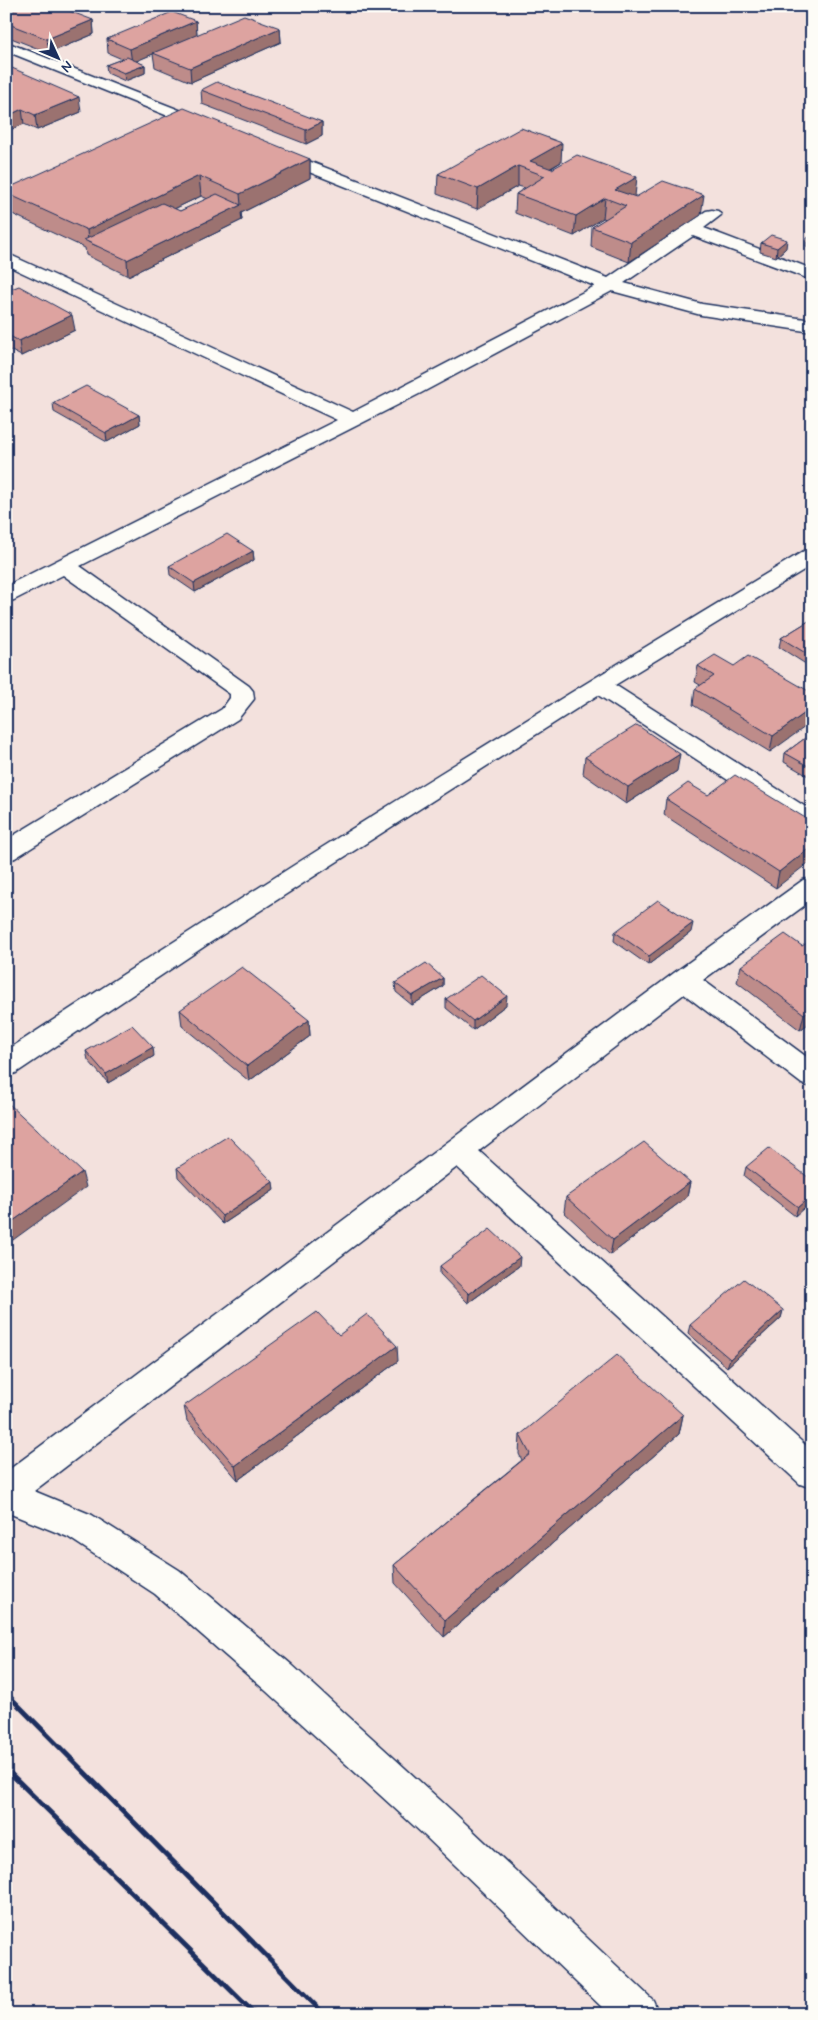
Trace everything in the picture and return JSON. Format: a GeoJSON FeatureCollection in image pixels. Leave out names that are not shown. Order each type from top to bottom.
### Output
{"type":"FeatureCollection","features":[{"type":"Feature","properties":{"kind":"street"},"geometry":{"type":"LineString","coordinates":[[6,46],[226,134]]}},
{"type":"Feature","properties":{"kind":"street"},"geometry":{"type":"LineString","coordinates":[[262,148],[610,285],[701,309],[812,326]]}},
{"type":"Feature","properties":{"kind":"street"},"geometry":{"type":"LineString","coordinates":[[6,595],[353,420],[610,285],[712,215]]}},
{"type":"Feature","properties":{"kind":"street"},"geometry":{"type":"LineString","coordinates":[[692,230],[812,275]]}},
{"type":"Feature","properties":{"kind":"street"},"geometry":{"type":"LineString","coordinates":[[6,258],[353,420]]}},
{"type":"Feature","properties":{"kind":"street"},"geometry":{"type":"LineString","coordinates":[[6,1065],[202,935],[598,685],[812,556]]}},
{"type":"Feature","properties":{"kind":"street"},"geometry":{"type":"LineString","coordinates":[[6,852],[230,714],[242,699],[241,691],[64,566]]}},
{"type":"Feature","properties":{"kind":"street"},"geometry":{"type":"LineString","coordinates":[[598,685],[812,823]]}},
{"type":"Feature","properties":{"kind":"street"},"geometry":{"type":"LineString","coordinates":[[6,1492],[684,980],[812,887]]}},
{"type":"Feature","properties":{"kind":"street"},"geometry":{"type":"LineString","coordinates":[[684,980],[812,1076]]}},
{"type":"Feature","properties":{"kind":"street"},"geometry":{"type":"LineString","coordinates":[[460,1150],[812,1473]]}},
{"type":"Feature","properties":{"kind":"street"},"geometry":{"type":"LineString","coordinates":[[6,1496],[80,1526],[167,1582],[330,1724],[639,2014]]}},
{"type":"Feature","properties":{"kind":"building"},"geometry":{"type":"Polygon","coordinates":[[[22,6],[56,6],[93,20],[47,39],[6,23],[6,13],[22,6]]]}},
{"type":"Feature","properties":{"kind":"building"},"geometry":{"type":"Polygon","coordinates":[[[172,12],[196,21],[130,49],[107,39],[172,12]]]}},
{"type":"Feature","properties":{"kind":"building"},"geometry":{"type":"Polygon","coordinates":[[[244,15],[280,28],[190,68],[153,53],[244,15]]]}},
{"type":"Feature","properties":{"kind":"building"},"geometry":{"type":"Polygon","coordinates":[[[127,57],[145,65],[124,73],[106,65],[127,57]]]}},
{"type":"Feature","properties":{"kind":"building"},"geometry":{"type":"Polygon","coordinates":[[[12,68],[79,97],[35,115],[22,109],[8,116],[6,115],[6,70],[12,68]]]}},
{"type":"Feature","properties":{"kind":"building"},"geometry":{"type":"Polygon","coordinates":[[[217,82],[322,122],[306,130],[201,90],[217,82]]]}},
{"type":"Feature","properties":{"kind":"building"},"geometry":{"type":"Polygon","coordinates":[[[184,108],[310,159],[240,194],[199,176],[87,230],[6,193],[6,189],[184,108]]]}},
{"type":"Feature","properties":{"kind":"building"},"geometry":{"type":"Polygon","coordinates":[[[521,128],[562,143],[530,161],[552,169],[577,155],[637,177],[615,190],[636,197],[663,181],[704,195],[631,242],[592,227],[626,206],[605,198],[576,216],[516,194],[545,176],[518,166],[478,189],[438,174],[521,128]]]}},
{"type":"Feature","properties":{"kind":"building"},"geometry":{"type":"Polygon","coordinates":[[[217,194],[241,205],[127,260],[84,240],[162,203],[180,211],[217,194]]]}},
{"type":"Feature","properties":{"kind":"building"},"geometry":{"type":"Polygon","coordinates":[[[771,235],[787,240],[777,248],[761,243],[771,235]]]}},
{"type":"Feature","properties":{"kind":"building"},"geometry":{"type":"Polygon","coordinates":[[[19,286],[72,315],[19,341],[6,334],[6,291],[19,286]]]}},
{"type":"Feature","properties":{"kind":"building"},"geometry":{"type":"Polygon","coordinates":[[[86,386],[139,415],[106,433],[53,403],[86,386]]]}},
{"type":"Feature","properties":{"kind":"building"},"geometry":{"type":"Polygon","coordinates":[[[227,534],[253,551],[194,583],[169,566],[227,534]]]}},
{"type":"Feature","properties":{"kind":"building"},"geometry":{"type":"Polygon","coordinates":[[[812,619],[812,657],[781,638],[812,619]]]}},
{"type":"Feature","properties":{"kind":"building"},"geometry":{"type":"Polygon","coordinates":[[[715,655],[734,666],[748,656],[812,693],[812,708],[773,736],[695,689],[714,676],[698,666],[715,655]]]}},
{"type":"Feature","properties":{"kind":"building"},"geometry":{"type":"Polygon","coordinates":[[[637,725],[680,754],[628,787],[585,757],[637,725]]]}},
{"type":"Feature","properties":{"kind":"building"},"geometry":{"type":"Polygon","coordinates":[[[812,733],[812,765],[810,767],[785,753],[812,733]]]}},
{"type":"Feature","properties":{"kind":"building"},"geometry":{"type":"Polygon","coordinates":[[[735,775],[812,822],[812,846],[779,872],[666,799],[688,783],[708,795],[735,775]]]}},
{"type":"Feature","properties":{"kind":"building"},"geometry":{"type":"Polygon","coordinates":[[[658,900],[693,923],[649,956],[615,932],[658,900]]]}},
{"type":"Feature","properties":{"kind":"building"},"geometry":{"type":"Polygon","coordinates":[[[785,934],[802,946],[812,940],[812,1008],[804,1014],[741,966],[785,934]]]}},
{"type":"Feature","properties":{"kind":"building"},"geometry":{"type":"Polygon","coordinates":[[[426,963],[443,978],[412,996],[395,983],[426,963]]]}},
{"type":"Feature","properties":{"kind":"building"},"geometry":{"type":"Polygon","coordinates":[[[242,967],[309,1020],[247,1066],[180,1010],[242,967]]]}},
{"type":"Feature","properties":{"kind":"building"},"geometry":{"type":"Polygon","coordinates":[[[481,975],[507,996],[473,1021],[446,999],[481,975]]]}},
{"type":"Feature","properties":{"kind":"building"},"geometry":{"type":"Polygon","coordinates":[[[132,1025],[153,1047],[106,1074],[86,1051],[132,1025]]]}},
{"type":"Feature","properties":{"kind":"building"},"geometry":{"type":"Polygon","coordinates":[[[6,1103],[82,1172],[6,1226],[6,1103]]]}},
{"type":"Feature","properties":{"kind":"building"},"geometry":{"type":"Polygon","coordinates":[[[228,1136],[273,1182],[222,1216],[177,1168],[228,1136]]]}},
{"type":"Feature","properties":{"kind":"building"},"geometry":{"type":"Polygon","coordinates":[[[644,1142],[690,1182],[613,1240],[566,1197],[644,1142]]]}},
{"type":"Feature","properties":{"kind":"building"},"geometry":{"type":"Polygon","coordinates":[[[769,1148],[812,1180],[812,1195],[798,1207],[746,1167],[769,1148]]]}},
{"type":"Feature","properties":{"kind":"building"},"geometry":{"type":"Polygon","coordinates":[[[490,1229],[520,1257],[469,1294],[440,1266],[490,1229]]]}},
{"type":"Feature","properties":{"kind":"building"},"geometry":{"type":"Polygon","coordinates":[[[744,1279],[783,1310],[730,1359],[690,1325],[744,1279]]]}},
{"type":"Feature","properties":{"kind":"building"},"geometry":{"type":"Polygon","coordinates":[[[317,1312],[339,1335],[367,1314],[397,1346],[235,1466],[184,1406],[317,1312]]]}},
{"type":"Feature","properties":{"kind":"building"},"geometry":{"type":"Polygon","coordinates":[[[617,1355],[683,1415],[445,1620],[394,1565],[530,1454],[520,1435],[617,1355]]]}},
{"type":"Feature","properties":{"kind":"railway"},"geometry":{"type":"LineString","coordinates":[[6,1693],[324,2014]]}},
{"type":"Feature","properties":{"kind":"railway"},"geometry":{"type":"LineString","coordinates":[[6,1769],[255,2014]]}}]}
